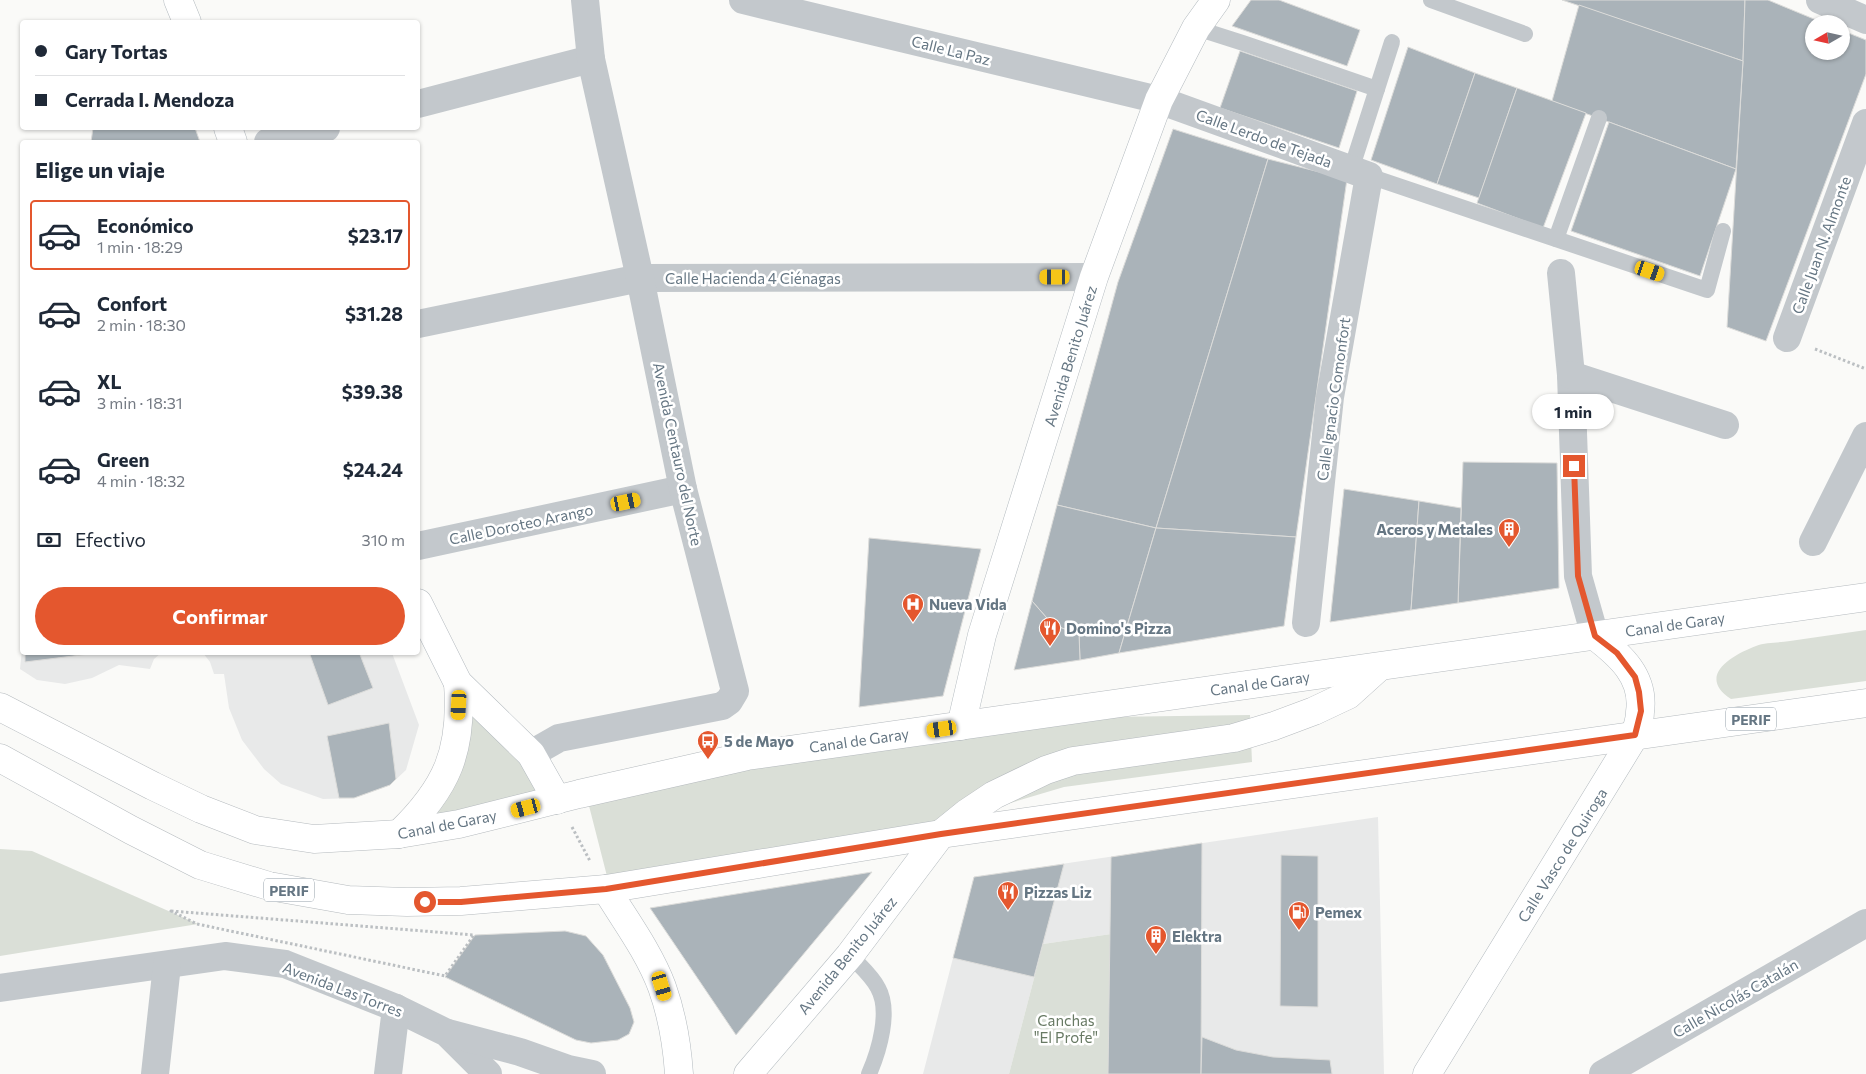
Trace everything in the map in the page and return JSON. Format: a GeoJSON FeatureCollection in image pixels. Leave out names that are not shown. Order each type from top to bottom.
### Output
{"type":"FeatureCollection","features":[{"type":"Feature","properties":{"kind":"main road"},"geometry":{"type":"LineString","coordinates":[[178,0],[186,20]]}},
{"type":"Feature","properties":{"kind":"main road","name":"Avenida Benito Juárez"},"geometry":{"type":"LineString","coordinates":[[961,726],[982,635],[1094,277],[1159,100],[1196,28],[1216,0]]}},
{"type":"Feature","properties":{"kind":"main road","name":"Canal de Garay"},"geometry":{"type":"LineString","coordinates":[[0,707],[153,786],[202,809],[255,830],[314,839],[398,834],[459,824],[747,756],[1866,597]]}},
{"type":"Feature","properties":{"kind":"main road"},"geometry":{"type":"LineString","coordinates":[[420,607],[458,683],[531,754],[557,800]]}},
{"type":"Feature","properties":{"kind":"main road","name":"Calle Vasco de Quiroga"},"geometry":{"type":"LineString","coordinates":[[1427,1074],[1635,735],[1641,711],[1635,677],[1617,653],[1595,636]]}},
{"type":"Feature","properties":{"kind":"main road","name":"Avenida Benito Juárez"},"geometry":{"type":"LineString","coordinates":[[748,1074],[850,955],[941,834],[967,813],[994,795],[1020,781],[1073,761],[1234,738],[1274,726],[1314,711],[1348,695],[1379,666]]}},
{"type":"Feature","properties":{"kind":"main road"},"geometry":{"type":"LineString","coordinates":[[398,834],[420,813],[436,792],[448,768],[455,748],[458,726],[458,683]]}},
{"type":"Feature","properties":{"kind":"main road","name":"PERIF"},"geometry":{"type":"LineString","coordinates":[[0,758],[131,830],[200,865],[268,886],[348,900],[461,902],[606,889],[941,834],[1866,703]]}},
{"type":"Feature","properties":{"kind":"main road"},"geometry":{"type":"LineString","coordinates":[[606,889],[648,958],[662,986],[677,1044],[680,1074]]}},
{"type":"Feature","properties":{"kind":"street","name":"Avenida Centauro del Norte"},"geometry":{"type":"LineString","coordinates":[[531,754],[559,738],[722,706],[729,702],[735,691],[683,490],[640,278],[591,59],[585,0]]}},
{"type":"Feature","properties":{"kind":"street","name":"Calle La Paz"},"geometry":{"type":"LineString","coordinates":[[743,0],[1159,100]]}},
{"type":"Feature","properties":{"kind":"street"},"geometry":{"type":"LineString","coordinates":[[1820,0],[1866,20]]}},
{"type":"Feature","properties":{"kind":"street"},"geometry":{"type":"LineString","coordinates":[[420,103],[591,59]]}},
{"type":"Feature","properties":{"kind":"street","name":"Calle Lerdo de Tejada"},"geometry":{"type":"LineString","coordinates":[[1159,100],[1360,173]]}},
{"type":"Feature","properties":{"kind":"street","name":"Calle Juan N. Almonte"},"geometry":{"type":"LineString","coordinates":[[1787,338],[1866,123]]}},
{"type":"Feature","properties":{"kind":"street"},"geometry":{"type":"LineString","coordinates":[[276,140],[318,130]]}},
{"type":"Feature","properties":{"kind":"street","name":"Calle Ignacio Comonfort"},"geometry":{"type":"LineString","coordinates":[[1306,623],[1330,397],[1360,173]]}},
{"type":"Feature","properties":{"kind":"street"},"geometry":{"type":"LineString","coordinates":[[1560,273],[1571,375],[1578,576],[1595,636]]}},
{"type":"Feature","properties":{"kind":"street","name":"Calle Hacienda 4 Ciénagas"},"geometry":{"type":"LineString","coordinates":[[420,324],[640,278],[1094,277]]}},
{"type":"Feature","properties":{"kind":"street"},"geometry":{"type":"LineString","coordinates":[[1571,375],[1725,425]]}},
{"type":"Feature","properties":{"kind":"street"},"geometry":{"type":"LineString","coordinates":[[1813,542],[1866,436]]}},
{"type":"Feature","properties":{"kind":"street","name":"Calle Doroteo Arango"},"geometry":{"type":"LineString","coordinates":[[420,546],[683,490]]}},
{"type":"Feature","properties":{"kind":"street","name":"Calle Nicolás Catalán"},"geometry":{"type":"LineString","coordinates":[[1603,1074],[1866,923]]}},
{"type":"Feature","properties":{"kind":"street","name":"Avenida Las Torres"},"geometry":{"type":"LineString","coordinates":[[0,988],[167,966],[225,956],[285,964],[396,1008],[447,1033],[488,1074]]}},
{"type":"Feature","properties":{"kind":"street"},"geometry":{"type":"LineString","coordinates":[[155,1074],[167,966]]}},
{"type":"Feature","properties":{"kind":"street"},"geometry":{"type":"LineString","coordinates":[[388,1074],[396,1008]]}},
{"type":"Feature","properties":{"kind":"street"},"geometry":{"type":"LineString","coordinates":[[447,1033],[520,1052],[568,1069],[592,1074]]}},
{"type":"Feature","properties":{"kind":"lane"},"geometry":{"type":"LineString","coordinates":[[1431,0],[1525,34]]}},
{"type":"Feature","properties":{"kind":"lane"},"geometry":{"type":"LineString","coordinates":[[1196,28],[1377,89]]}},
{"type":"Feature","properties":{"kind":"lane"},"geometry":{"type":"LineString","coordinates":[[1392,42],[1377,89],[1360,173],[1707,290],[1722,231]]}},
{"type":"Feature","properties":{"kind":"lane"},"geometry":{"type":"LineString","coordinates":[[1556,239],[1599,118]]}},
{"type":"Feature","properties":{"kind":"lane"},"geometry":{"type":"LineString","coordinates":[[850,955],[878,988],[884,1006],[882,1033],[869,1074]]}},
{"type":"Feature","properties":{"kind":"path"},"geometry":{"type":"LineString","coordinates":[[1787,338],[1866,369]]}},
{"type":"Feature","properties":{"kind":"path"},"geometry":{"type":"LineString","coordinates":[[557,800],[606,889]]}},
{"type":"Feature","properties":{"kind":"path"},"geometry":{"type":"LineString","coordinates":[[171,911],[474,935],[445,976],[198,924],[171,911]]}},
{"type":"Feature","properties":{"kind":"shaded area"},"geometry":{"type":"Polygon","coordinates":[[[21,655],[159,655],[154,659],[150,669],[119,665],[92,678],[65,684],[37,680],[20,669],[21,655]]]}},
{"type":"Feature","properties":{"kind":"shaded area"},"geometry":{"type":"Polygon","coordinates":[[[205,655],[393,655],[419,725],[406,770],[390,785],[354,798],[323,799],[281,784],[264,769],[242,740],[229,708],[224,674],[214,674],[210,662],[205,655]]]}},
{"type":"Feature","properties":{"kind":"shaded area"},"geometry":{"type":"Polygon","coordinates":[[[1378,817],[1384,1074],[1108,1074],[1111,934],[1043,944],[1009,1074],[923,1074],[974,877],[1378,817]]]}},
{"type":"Feature","properties":{"kind":"green space"},"geometry":{"type":"Polygon","coordinates":[[[1866,630],[1866,681],[1731,699],[1721,690],[1717,682],[1717,674],[1721,667],[1737,655],[1756,646],[1866,630]]]}},
{"type":"Feature","properties":{"kind":"green space"},"geometry":{"type":"Polygon","coordinates":[[[461,704],[527,756],[543,796],[457,818],[421,814],[461,704]]]}},
{"type":"Feature","properties":{"kind":"green space"},"geometry":{"type":"Polygon","coordinates":[[[1250,715],[1252,762],[1064,787],[987,810],[941,829],[609,884],[587,798],[955,719],[1250,715]]]}},
{"type":"Feature","properties":{"kind":"green space"},"geometry":{"type":"Polygon","coordinates":[[[0,849],[32,851],[198,924],[0,956],[0,849]]]}},
{"type":"Feature","properties":{"kind":"green space","name":"Canchas \"El Profe\""},"geometry":{"type":"Polygon","coordinates":[[[1111,934],[1108,1074],[1009,1074],[1043,944],[1111,934]]]}},
{"type":"Feature","properties":{"kind":"building"},"geometry":{"type":"Polygon","coordinates":[[[1251,0],[1279,0],[1360,30],[1347,66],[1232,26],[1251,0]]]}},
{"type":"Feature","properties":{"kind":"building"},"geometry":{"type":"Polygon","coordinates":[[[1562,0],[1745,0],[1743,61],[1562,0]]]}},
{"type":"Feature","properties":{"kind":"building"},"geometry":{"type":"Polygon","coordinates":[[[1745,0],[1768,0],[1805,15],[1805,60],[1850,60],[1850,34],[1866,40],[1866,74],[1766,341],[1727,327],[1745,0]]]}},
{"type":"Feature","properties":{"kind":"building"},"geometry":{"type":"Polygon","coordinates":[[[1579,5],[1743,61],[1736,169],[1552,101],[1579,5]]]}},
{"type":"Feature","properties":{"kind":"building"},"geometry":{"type":"Polygon","coordinates":[[[1408,47],[1475,73],[1437,184],[1371,160],[1408,47]]]}},
{"type":"Feature","properties":{"kind":"building"},"geometry":{"type":"Polygon","coordinates":[[[1240,51],[1357,91],[1339,148],[1220,108],[1240,51]]]}},
{"type":"Feature","properties":{"kind":"building"},"geometry":{"type":"Polygon","coordinates":[[[1475,73],[1517,88],[1479,198],[1437,184],[1475,73]]]}},
{"type":"Feature","properties":{"kind":"building"},"geometry":{"type":"Polygon","coordinates":[[[1517,88],[1586,113],[1543,228],[1477,203],[1517,88]]]}},
{"type":"Feature","properties":{"kind":"building"},"geometry":{"type":"Polygon","coordinates":[[[1609,122],[1736,169],[1700,276],[1571,231],[1609,122]]]}},
{"type":"Feature","properties":{"kind":"building"},"geometry":{"type":"Polygon","coordinates":[[[1173,129],[1268,159],[1156,528],[1057,505],[1118,282],[1173,129]]]}},
{"type":"Feature","properties":{"kind":"building"},"geometry":{"type":"Polygon","coordinates":[[[93,130],[196,130],[199,140],[91,140],[93,130]]]}},
{"type":"Feature","properties":{"kind":"building"},"geometry":{"type":"Polygon","coordinates":[[[1268,159],[1347,179],[1296,537],[1156,528],[1268,159]]]}},
{"type":"Feature","properties":{"kind":"building","name":"Aceros y Metales"},"geometry":{"type":"Polygon","coordinates":[[[1463,462],[1557,463],[1559,588],[1458,603],[1463,462]]]}},
{"type":"Feature","properties":{"kind":"building"},"geometry":{"type":"Polygon","coordinates":[[[1344,489],[1419,501],[1411,610],[1330,622],[1344,489]]]}},
{"type":"Feature","properties":{"kind":"building"},"geometry":{"type":"Polygon","coordinates":[[[1419,501],[1461,508],[1458,603],[1411,610],[1419,501]]]}},
{"type":"Feature","properties":{"kind":"building"},"geometry":{"type":"Polygon","coordinates":[[[1057,505],[1156,528],[1119,653],[1080,660],[1079,634],[1053,625],[1032,601],[1057,505]]]}},
{"type":"Feature","properties":{"kind":"building"},"geometry":{"type":"Polygon","coordinates":[[[1156,528],[1296,537],[1284,626],[1119,653],[1156,528]]]}},
{"type":"Feature","properties":{"kind":"building","name":"Nueva Vida"},"geometry":{"type":"Polygon","coordinates":[[[869,538],[981,549],[943,696],[859,707],[869,538]]]}},
{"type":"Feature","properties":{"kind":"building","name":"Domino's Pizza"},"geometry":{"type":"Polygon","coordinates":[[[1032,601],[1053,625],[1079,634],[1080,660],[1014,670],[1032,601]]]}},
{"type":"Feature","properties":{"kind":"building"},"geometry":{"type":"Polygon","coordinates":[[[25,655],[81,655],[25,662],[25,655]]]}},
{"type":"Feature","properties":{"kind":"building"},"geometry":{"type":"Polygon","coordinates":[[[310,655],[360,655],[373,688],[328,705],[310,655]]]}},
{"type":"Feature","properties":{"kind":"building"},"geometry":{"type":"Polygon","coordinates":[[[389,723],[396,779],[390,785],[354,798],[339,798],[327,736],[389,723]]]}},
{"type":"Feature","properties":{"kind":"building","name":"Elektra"},"geometry":{"type":"Polygon","coordinates":[[[1202,843],[1201,1074],[1108,1074],[1111,857],[1202,843]]]}},
{"type":"Feature","properties":{"kind":"building","name":"Pemex"},"geometry":{"type":"Polygon","coordinates":[[[1281,855],[1318,856],[1318,1007],[1280,1006],[1281,855]]]}},
{"type":"Feature","properties":{"kind":"building","name":"Pizzas Liz"},"geometry":{"type":"Polygon","coordinates":[[[1064,864],[1034,977],[953,958],[974,877],[1064,864]]]}},
{"type":"Feature","properties":{"kind":"building"},"geometry":{"type":"Polygon","coordinates":[[[872,872],[736,1035],[650,908],[872,872]]]}},
{"type":"Feature","properties":{"kind":"building"},"geometry":{"type":"Polygon","coordinates":[[[565,931],[586,936],[603,955],[630,1008],[634,1022],[629,1034],[618,1040],[591,1043],[576,1040],[445,977],[475,935],[565,931]]]}},
{"type":"Feature","properties":{"kind":"building"},"geometry":{"type":"Polygon","coordinates":[[[1202,1037],[1236,1050],[1273,1057],[1330,1060],[1332,1074],[1201,1074],[1202,1037]]]}},
{"type":"Feature","properties":{"kind":"place","name":"Aceros y Metales"},"geometry":{"type":"Point","coordinates":[1509,548]}},
{"type":"Feature","properties":{"kind":"place","name":"Nueva Vida"},"geometry":{"type":"Point","coordinates":[913,623]}},
{"type":"Feature","properties":{"kind":"place","name":"Domino's Pizza"},"geometry":{"type":"Point","coordinates":[1050,647]}},
{"type":"Feature","properties":{"kind":"place","name":"5 de Mayo"},"geometry":{"type":"Point","coordinates":[708,760]}},
{"type":"Feature","properties":{"kind":"place","name":"Pizzas Liz"},"geometry":{"type":"Point","coordinates":[1008,911]}},
{"type":"Feature","properties":{"kind":"place","name":"Pemex"},"geometry":{"type":"Point","coordinates":[1299,931]}},
{"type":"Feature","properties":{"kind":"place","name":"Elektra"},"geometry":{"type":"Point","coordinates":[1156,955]}},
{"type":"Feature","properties":{"kind":"route"},"geometry":{"type":"LineString","coordinates":[[425,902],[461,902],[606,889],[941,834],[1635,735],[1641,711],[1635,677],[1617,653],[1595,636],[1578,576],[1574,466]]}}]}
